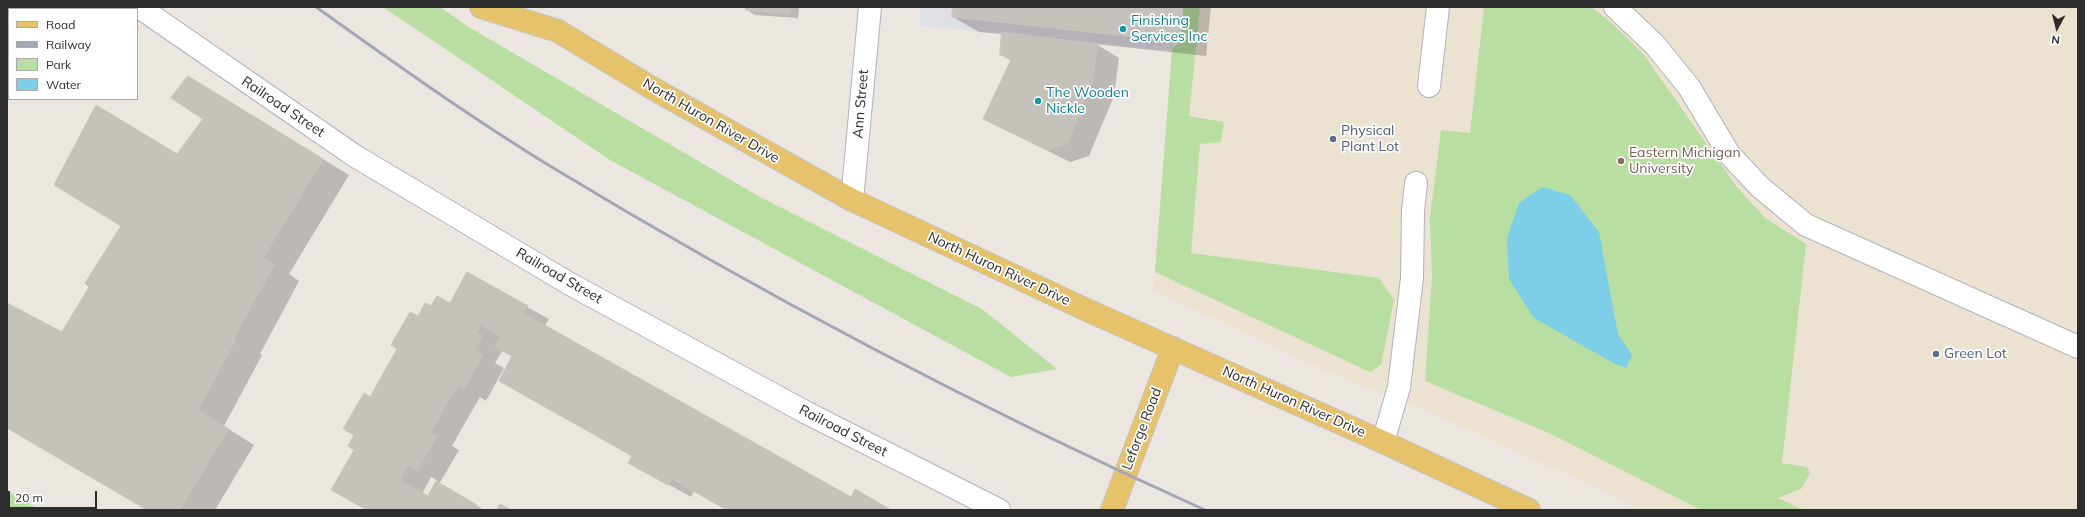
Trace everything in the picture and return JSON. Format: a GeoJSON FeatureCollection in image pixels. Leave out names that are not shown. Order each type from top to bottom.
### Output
{"type":"FeatureCollection","features":[{"type":"Feature","properties":{"kind":"main road","name":"North Huron River Drive"},"geometry":{"type":"LineString","coordinates":[[481,7],[558,31],[652,88],[852,200],[1529,510]]}},
{"type":"Feature","properties":{"kind":"main road"},"geometry":{"type":"LineString","coordinates":[[540,7],[558,31]]}},
{"type":"Feature","properties":{"kind":"main road","name":"Leforge Road"},"geometry":{"type":"LineString","coordinates":[[1112,510],[1173,348]]}},
{"type":"Feature","properties":{"kind":"street","name":"Railroad Street"},"geometry":{"type":"LineString","coordinates":[[139,7],[355,156],[570,284],[807,413],[999,510]]}},
{"type":"Feature","properties":{"kind":"street","name":"Ann Street"},"geometry":{"type":"LineString","coordinates":[[852,200],[870,7]]}},
{"type":"Feature","properties":{"kind":"street"},"geometry":{"type":"LineString","coordinates":[[1429,86],[1438,7]]}},
{"type":"Feature","properties":{"kind":"street"},"geometry":{"type":"LineString","coordinates":[[1615,7],[1655,45],[1689,87],[1730,154],[1760,187],[1806,225],[2078,347]]}},
{"type":"Feature","properties":{"kind":"street"},"geometry":{"type":"LineString","coordinates":[[1383,442],[1399,387],[1412,278],[1413,211],[1416,183]]}},
{"type":"Feature","properties":{"kind":"shaded area","name":"Finishing Services Inc"},"geometry":{"type":"Polygon","coordinates":[[[921,7],[1176,7],[1172,50],[919,26],[921,7]]]}},
{"type":"Feature","properties":{"kind":"shaded area","name":"Eastern Michigan University"},"geometry":{"type":"Polygon","coordinates":[[[1176,7],[2078,7],[2078,510],[1639,510],[1591,485],[1431,413],[1342,378],[1153,290],[1176,7]]]}},
{"type":"Feature","properties":{"kind":"green space"},"geometry":{"type":"Polygon","coordinates":[[[383,7],[440,7],[467,26],[760,197],[982,309],[1057,369],[1011,377],[610,160],[383,7]]]}},
{"type":"Feature","properties":{"kind":"green space"},"geometry":{"type":"Polygon","coordinates":[[[1183,7],[1200,7],[1189,116],[1224,122],[1221,142],[1200,144],[1191,253],[1379,278],[1394,300],[1381,365],[1370,372],[1155,272],[1172,50],[1180,41],[1183,7]]]}},
{"type":"Feature","properties":{"kind":"green space"},"geometry":{"type":"Polygon","coordinates":[[[1484,7],[1591,7],[1612,23],[1644,55],[1736,186],[1765,218],[1806,244],[1782,463],[1807,467],[1810,473],[1801,489],[1778,498],[1803,510],[1701,510],[1549,433],[1425,381],[1432,277],[1430,217],[1441,130],[1470,133],[1484,7]]]}},
{"type":"Feature","properties":{"kind":"green space"},"geometry":{"type":"Polygon","coordinates":[[[7,491],[40,510],[7,510],[7,491]]]}},
{"type":"Feature","properties":{"kind":"water"},"geometry":{"type":"Polygon","coordinates":[[[1542,187],[1570,195],[1599,232],[1618,334],[1632,355],[1626,368],[1615,364],[1534,318],[1509,279],[1507,238],[1519,203],[1542,187]]]}},
{"type":"Feature","properties":{"kind":"building"},"geometry":{"type":"Polygon","coordinates":[[[746,7],[790,7],[789,14],[746,10],[746,7]]]}},
{"type":"Feature","properties":{"kind":"building","name":"Finishing Services Inc"},"geometry":{"type":"Polygon","coordinates":[[[953,7],[1183,7],[1180,42],[952,17],[953,7]]]}},
{"type":"Feature","properties":{"kind":"building","name":"The Wooden Nickle"},"geometry":{"type":"Polygon","coordinates":[[[1002,32],[1098,44],[1092,83],[1067,144],[1047,150],[983,119],[1012,58],[1000,55],[1002,32]]]}},
{"type":"Feature","properties":{"kind":"building"},"geometry":{"type":"Polygon","coordinates":[[[188,76],[323,159],[263,258],[274,265],[234,338],[236,339],[198,410],[228,429],[180,510],[147,510],[7,428],[7,303],[62,332],[89,287],[85,283],[121,226],[54,185],[96,105],[177,154],[203,119],[171,98],[188,76]]]}},
{"type":"Feature","properties":{"kind":"building"},"geometry":{"type":"Polygon","coordinates":[[[467,272],[528,306],[523,313],[851,497],[855,489],[891,510],[727,510],[672,479],[668,485],[628,463],[632,456],[499,381],[512,356],[495,347],[501,336],[481,325],[476,332],[482,336],[474,350],[483,355],[464,389],[458,385],[443,410],[431,433],[437,436],[417,471],[408,465],[400,480],[428,496],[436,481],[477,505],[474,510],[367,510],[331,490],[354,450],[348,446],[354,435],[343,429],[364,393],[370,397],[397,349],[391,345],[410,312],[418,316],[425,303],[431,306],[437,296],[450,303],[467,272]]]}},
{"type":"Feature","properties":{"kind":"building"},"geometry":{"type":"Polygon","coordinates":[[[500,504],[511,510],[497,510],[500,504]]]}},
{"type":"Feature","properties":{"kind":"railway"},"geometry":{"type":"LineString","coordinates":[[316,7],[432,89],[520,147],[710,260],[872,348],[955,391],[1037,432],[1205,510]]}},
{"type":"Feature","properties":{"kind":"place","name":"Finishing Services Inc"},"geometry":{"type":"Point","coordinates":[1123,29]}},
{"type":"Feature","properties":{"kind":"place","name":"The Wooden Nickle"},"geometry":{"type":"Point","coordinates":[1038,101]}},
{"type":"Feature","properties":{"kind":"place","name":"Physical Plant Lot"},"geometry":{"type":"Point","coordinates":[1333,139]}},
{"type":"Feature","properties":{"kind":"place","name":"Eastern Michigan University"},"geometry":{"type":"Point","coordinates":[1621,161]}},
{"type":"Feature","properties":{"kind":"place","name":"Green Lot"},"geometry":{"type":"Point","coordinates":[1936,354]}}]}
